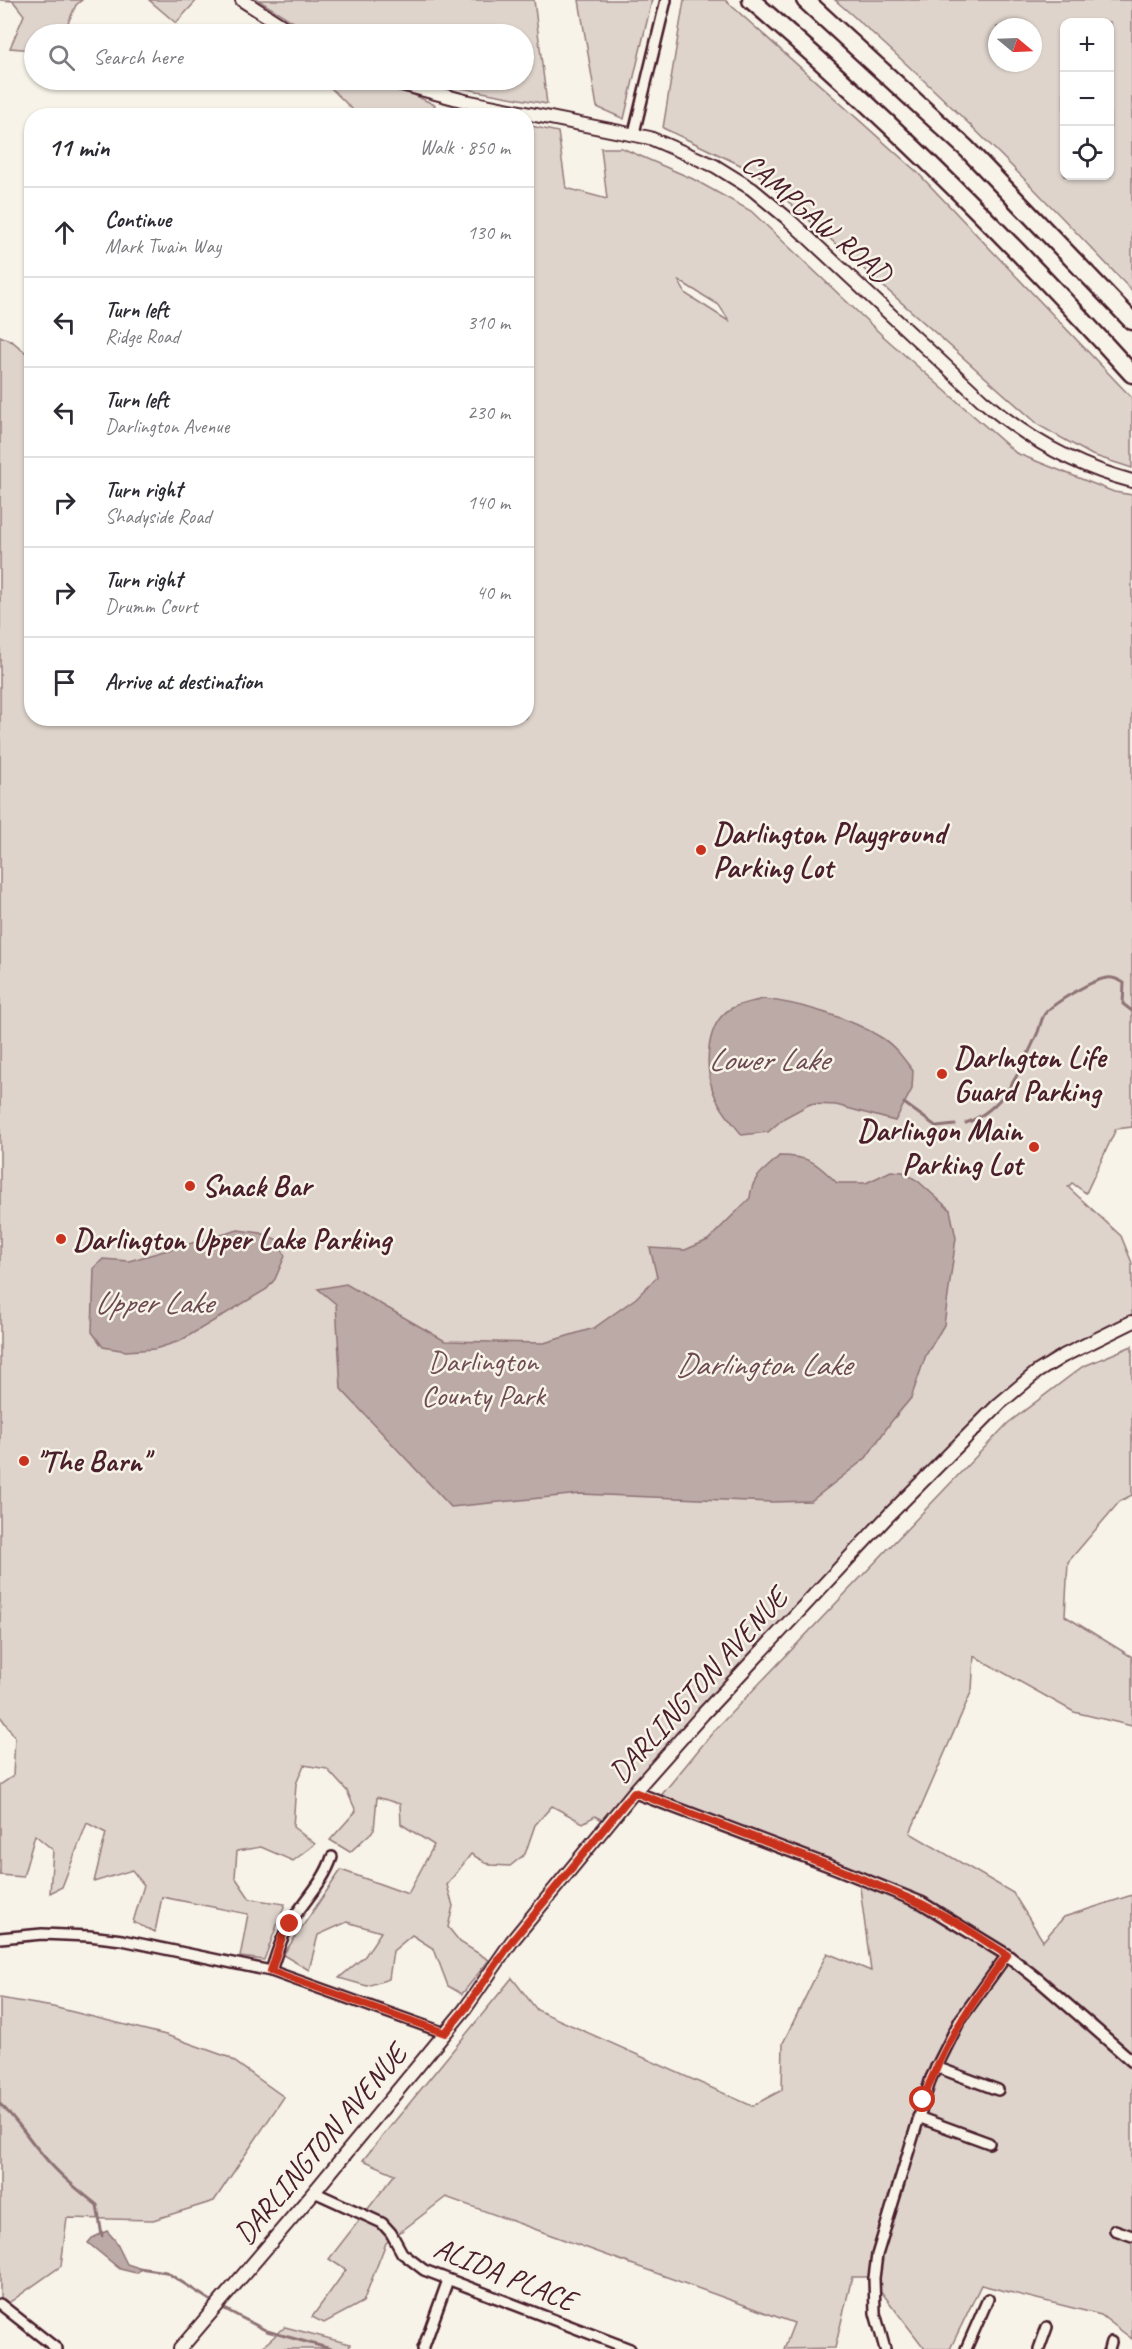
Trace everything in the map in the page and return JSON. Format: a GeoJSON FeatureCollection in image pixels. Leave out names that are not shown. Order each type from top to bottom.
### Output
{"type":"FeatureCollection","features":[{"type":"Feature","properties":{"kind":"highway"},"geometry":{"type":"LineString","coordinates":[[751,0],[847,85],[942,175],[1048,283],[1132,374]]}},
{"type":"Feature","properties":{"kind":"highway"},"geometry":{"type":"LineString","coordinates":[[806,0],[974,157],[1132,321]]}},
{"type":"Feature","properties":{"kind":"main road"},"geometry":{"type":"LineString","coordinates":[[242,0],[279,24]]}},
{"type":"Feature","properties":{"kind":"main road","name":"CAMPGAW ROAD"},"geometry":{"type":"LineString","coordinates":[[424,90],[502,108]]}},
{"type":"Feature","properties":{"kind":"main road","name":"CAMPGAW ROAD"},"geometry":{"type":"LineString","coordinates":[[534,114],[634,133],[666,143],[733,177],[769,203],[982,400],[1015,427],[1074,461],[1132,481]]}},
{"type":"Feature","properties":{"kind":"main road","name":"DARLINGTON AVENUE"},"geometry":{"type":"LineString","coordinates":[[180,2349],[314,2192],[465,2009],[512,1941],[634,1792],[845,1562],[999,1404],[1037,1372],[1132,1322]]}},
{"type":"Feature","properties":{"kind":"main road","name":"DARLINGTON AVENUE"},"geometry":{"type":"LineString","coordinates":[[1119,1328],[1132,1327]]}},
{"type":"Feature","properties":{"kind":"street"},"geometry":{"type":"LineString","coordinates":[[634,133],[666,0]]}},
{"type":"Feature","properties":{"kind":"street"},"geometry":{"type":"LineString","coordinates":[[634,1792],[838,1869],[922,1904],[956,1922],[1007,1955],[1040,1981],[1132,2061]]}},
{"type":"Feature","properties":{"kind":"street"},"geometry":{"type":"LineString","coordinates":[[271,1971],[286,1930],[327,1872],[332,1857]]}},
{"type":"Feature","properties":{"kind":"street"},"geometry":{"type":"LineString","coordinates":[[0,1938],[42,1934],[89,1935],[271,1971],[445,2033]]}},
{"type":"Feature","properties":{"kind":"street"},"geometry":{"type":"LineString","coordinates":[[885,2349],[875,2313],[874,2278],[877,2254],[918,2117],[936,2067],[960,2020],[1007,1955]]}},
{"type":"Feature","properties":{"kind":"street"},"geometry":{"type":"LineString","coordinates":[[936,2067],[998,2090]]}},
{"type":"Feature","properties":{"kind":"street"},"geometry":{"type":"LineString","coordinates":[[918,2117],[989,2143]]}},
{"type":"Feature","properties":{"kind":"street","name":"ALIDA PLACE"},"geometry":{"type":"LineString","coordinates":[[314,2192],[382,2223],[391,2233],[402,2253],[424,2270],[630,2349]]}},
{"type":"Feature","properties":{"kind":"street"},"geometry":{"type":"LineString","coordinates":[[1115,2230],[1132,2236]]}},
{"type":"Feature","properties":{"kind":"street"},"geometry":{"type":"LineString","coordinates":[[423,2349],[448,2280]]}},
{"type":"Feature","properties":{"kind":"street"},"geometry":{"type":"LineString","coordinates":[[966,2349],[988,2299]]}},
{"type":"Feature","properties":{"kind":"street"},"geometry":{"type":"LineString","coordinates":[[0,2304],[57,2349]]}},
{"type":"Feature","properties":{"kind":"street"},"geometry":{"type":"LineString","coordinates":[[1038,2349],[1047,2326]]}},
{"type":"Feature","properties":{"kind":"green space"},"geometry":{"type":"Polygon","coordinates":[[[0,0],[82,0],[76,5],[67,24],[24,24],[24,49],[10,48],[24,15],[13,1],[0,0]]]}},
{"type":"Feature","properties":{"kind":"green space"},"geometry":{"type":"Polygon","coordinates":[[[149,0],[197,0],[176,23],[149,0]]]}},
{"type":"Feature","properties":{"kind":"green space"},"geometry":{"type":"Polygon","coordinates":[[[258,0],[534,0],[547,104],[472,90],[534,90],[534,24],[297,24],[258,0]]]}},
{"type":"Feature","properties":{"kind":"green space"},"geometry":{"type":"Polygon","coordinates":[[[579,0],[652,0],[624,119],[597,107],[579,0]]]}},
{"type":"Feature","properties":{"kind":"green space"},"geometry":{"type":"Polygon","coordinates":[[[684,0],[725,0],[917,172],[1132,398],[1132,468],[1092,455],[1040,426],[755,172],[663,128],[684,0]]]}},
{"type":"Feature","properties":{"kind":"green space"},"geometry":{"type":"Polygon","coordinates":[[[835,0],[1132,0],[1132,291],[987,142],[835,0]]]}},
{"type":"Feature","properties":{"kind":"green space"},"geometry":{"type":"Polygon","coordinates":[[[333,90],[396,90],[435,105],[434,108],[351,108],[333,90]]]}},
{"type":"Feature","properties":{"kind":"green space","name":"Darlington County Park"},"geometry":{"type":"Polygon","coordinates":[[[534,127],[558,132],[566,188],[607,199],[601,148],[622,148],[693,179],[751,211],[883,336],[1016,453],[1114,492],[1132,495],[1132,1127],[1116,1129],[1086,1193],[1072,1183],[1068,1187],[1121,1236],[1132,1263],[1132,1322],[1092,1340],[999,1404],[608,1823],[595,1816],[583,1823],[552,1806],[535,1825],[525,1854],[510,1866],[490,1865],[471,1854],[447,1885],[453,1906],[448,1927],[460,1942],[489,1960],[462,1994],[448,1986],[434,1949],[412,1935],[393,1951],[389,1979],[367,1986],[339,1978],[365,1956],[381,1932],[347,1922],[318,1935],[309,1970],[283,1955],[341,1870],[408,1894],[434,1845],[401,1824],[400,1804],[377,1797],[374,1830],[350,1852],[330,1840],[356,1811],[347,1791],[327,1769],[304,1765],[296,1784],[293,1827],[315,1844],[293,1861],[261,1847],[237,1851],[235,1877],[250,1899],[285,1904],[264,1960],[240,1957],[248,1914],[162,1897],[155,1932],[133,1922],[144,1885],[132,1870],[94,1882],[106,1833],[87,1823],[62,1887],[50,1893],[53,1850],[35,1835],[23,1877],[0,1875],[0,1785],[13,1776],[15,1737],[0,1716],[0,336],[13,342],[24,351],[24,726],[534,726],[534,127]],[[678,280],[686,294],[730,322],[719,305],[678,280]]]}},
{"type":"Feature","properties":{"kind":"green space"},"geometry":{"type":"Polygon","coordinates":[[[1132,1346],[1132,1495],[1120,1501],[1068,1562],[1065,1616],[1132,1657],[1132,1726],[1074,1712],[974,1656],[972,1690],[910,1833],[1013,1893],[1043,1941],[1064,1917],[1132,1895],[1132,2339],[1101,2315],[981,2285],[950,2349],[925,2349],[870,2277],[852,2277],[835,2348],[784,2349],[794,2323],[446,2197],[386,2243],[363,2302],[324,2323],[312,2317],[346,2270],[329,2259],[395,2174],[363,2160],[512,1978],[537,2010],[752,2106],[782,2090],[783,2043],[827,1953],[871,1971],[859,1880],[659,1798],[714,1731],[1008,1423],[1082,1367],[1132,1346]]]}},
{"type":"Feature","properties":{"kind":"green space"},"geometry":{"type":"Polygon","coordinates":[[[0,1998],[53,2007],[166,2035],[228,2057],[284,2097],[214,2201],[153,2220],[67,2218],[61,2266],[0,2309],[0,1998]]]}},
{"type":"Feature","properties":{"kind":"green space"},"geometry":{"type":"Polygon","coordinates":[[[285,2327],[350,2344],[349,2349],[260,2349],[285,2327]]]}},
{"type":"Feature","properties":{"kind":"water","name":"Lower Lake"},"geometry":{"type":"Polygon","coordinates":[[[763,999],[792,1004],[840,1018],[869,1031],[891,1045],[913,1071],[912,1089],[895,1121],[836,1105],[810,1104],[784,1118],[768,1132],[742,1135],[714,1094],[708,1055],[712,1033],[723,1014],[736,1006],[763,999]]]}},
{"type":"Feature","properties":{"kind":"water","name":"Darlington Lake"},"geometry":{"type":"Polygon","coordinates":[[[779,1156],[805,1159],[823,1170],[837,1183],[866,1183],[891,1171],[903,1172],[918,1181],[950,1210],[956,1238],[944,1325],[926,1355],[911,1398],[866,1458],[811,1501],[772,1502],[580,1494],[451,1507],[341,1389],[336,1304],[318,1289],[346,1284],[445,1341],[544,1343],[594,1328],[636,1298],[657,1277],[650,1248],[685,1250],[708,1240],[750,1198],[756,1179],[779,1156]]]}},
{"type":"Feature","properties":{"kind":"water","name":"Upper Lake"},"geometry":{"type":"Polygon","coordinates":[[[238,1230],[261,1233],[278,1240],[285,1256],[275,1279],[267,1289],[180,1341],[155,1349],[126,1351],[103,1347],[92,1332],[94,1268],[103,1259],[129,1261],[238,1230]]]}},
{"type":"Feature","properties":{"kind":"water"},"geometry":{"type":"Polygon","coordinates":[[[107,2231],[115,2240],[127,2264],[142,2269],[136,2273],[120,2269],[88,2243],[92,2238],[107,2231]]]}},
{"type":"Feature","properties":{"kind":"waterway"},"geometry":{"type":"LineString","coordinates":[[966,1123],[980,1117],[1002,1098],[1018,1073],[1044,1015],[1064,999],[1083,987],[1101,979],[1111,978],[1124,983],[1123,1004],[1132,1011]]}},
{"type":"Feature","properties":{"kind":"waterway"},"geometry":{"type":"LineString","coordinates":[[904,1103],[937,1127],[955,1125]]}},
{"type":"Feature","properties":{"kind":"waterway"},"geometry":{"type":"LineString","coordinates":[[0,2104],[55,2168],[97,2205],[102,2236]]}},
{"type":"Feature","properties":{"kind":"waterway"},"geometry":{"type":"LineString","coordinates":[[139,2268],[166,2272],[216,2304]]}},
{"type":"Feature","properties":{"kind":"waterway"},"geometry":{"type":"LineString","coordinates":[[221,2307],[267,2331],[331,2349]]}},
{"type":"Feature","properties":{"kind":"place","name":"Darlington Playground Parking Lot"},"geometry":{"type":"Point","coordinates":[701,850]}},
{"type":"Feature","properties":{"kind":"place","name":"Darlngton Life Guard Parking"},"geometry":{"type":"Point","coordinates":[942,1074]}},
{"type":"Feature","properties":{"kind":"place","name":"Darlingon Main Parking Lot"},"geometry":{"type":"Point","coordinates":[1034,1147]}},
{"type":"Feature","properties":{"kind":"place","name":"Snack Bar"},"geometry":{"type":"Point","coordinates":[190,1186]}},
{"type":"Feature","properties":{"kind":"place","name":"Darlington Upper Lake Parking"},"geometry":{"type":"Point","coordinates":[61,1239]}},
{"type":"Feature","properties":{"kind":"place","name":"\"The Barn\""},"geometry":{"type":"Point","coordinates":[24,1461]}},
{"type":"Feature","properties":{"kind":"route"},"geometry":{"type":"LineString","coordinates":[[290,1924],[282,1937],[271,1971],[445,2033],[465,2009],[512,1941],[634,1792],[838,1869],[922,1904],[956,1922],[1007,1955],[960,2020],[944,2048],[923,2100]]}}]}
